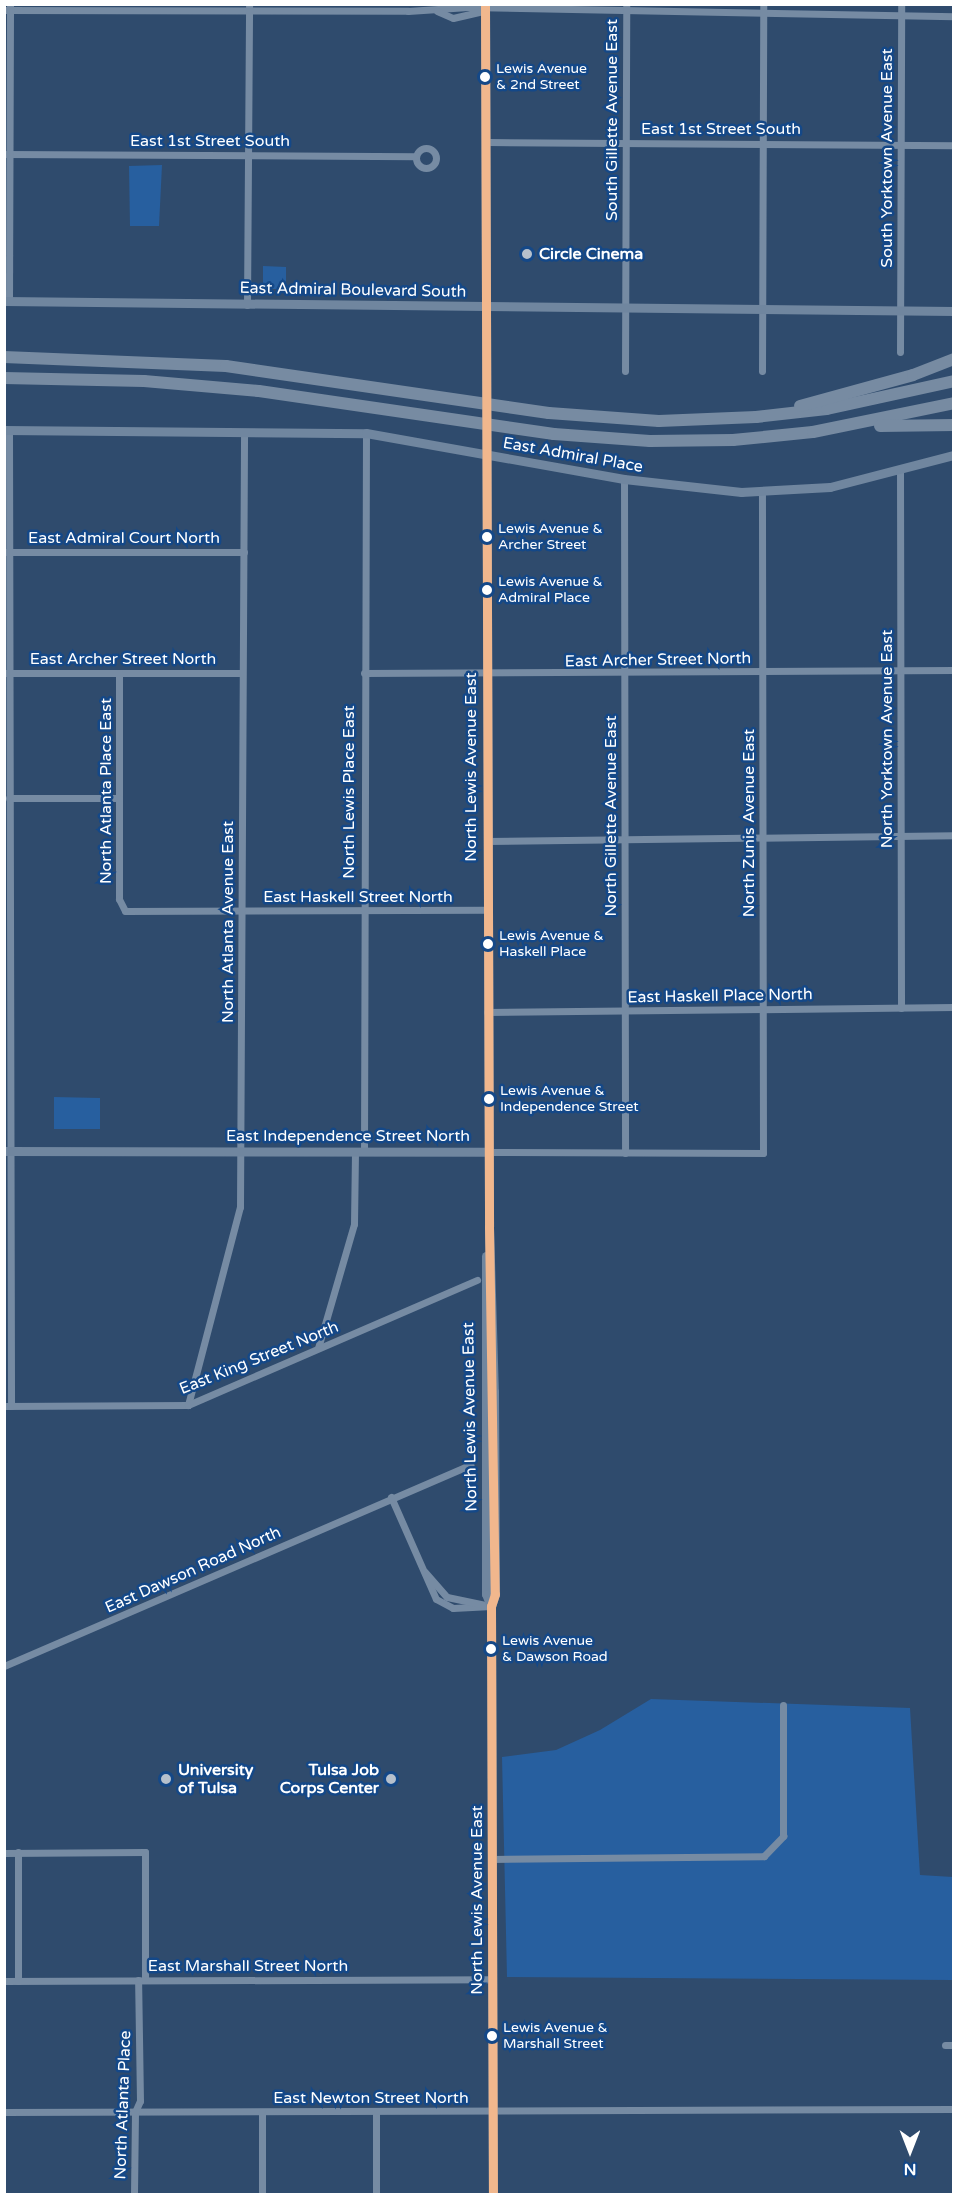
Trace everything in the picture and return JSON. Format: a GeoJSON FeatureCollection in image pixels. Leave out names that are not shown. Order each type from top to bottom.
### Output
{"type":"FeatureCollection","features":[{"type":"Feature","properties":{"kind":"highway"},"geometry":{"type":"LineString","coordinates":[[4,357],[226,366],[584,417],[659,421],[756,417],[857,404],[954,381]]}},
{"type":"Feature","properties":{"kind":"highway"},"geometry":{"type":"LineString","coordinates":[[756,417],[913,375],[954,359]]}},
{"type":"Feature","properties":{"kind":"highway"},"geometry":{"type":"LineString","coordinates":[[4,379],[144,381],[259,391],[609,440],[733,440],[849,427],[954,425]]}},
{"type":"Feature","properties":{"kind":"highway"},"geometry":{"type":"LineString","coordinates":[[849,427],[954,403]]}},
{"type":"Feature","properties":{"kind":"main road","name":"North Lewis Avenue East"},"geometry":{"type":"LineString","coordinates":[[485,8],[488,142],[487,1012],[495,1594],[491,1606],[493,2194]]}},
{"type":"Feature","properties":{"kind":"main road","name":"East Admiral Boulevard South"},"geometry":{"type":"LineString","coordinates":[[7,301],[954,311]]}},
{"type":"Feature","properties":{"kind":"main road","name":"East Admiral Place"},"geometry":{"type":"LineString","coordinates":[[7,430],[366,433],[624,479],[693,489],[762,492],[830,487],[900,471],[954,455]]}},
{"type":"Feature","properties":{"kind":"main road","name":"East Independence Street North"},"geometry":{"type":"LineString","coordinates":[[8,1151],[489,1152]]}},
{"type":"Feature","properties":{"kind":"street","name":"South Yorktown Avenue East"},"geometry":{"type":"LineString","coordinates":[[900,311],[901,4]]}},
{"type":"Feature","properties":{"kind":"street"},"geometry":{"type":"LineString","coordinates":[[7,301],[8,8],[249,7],[437,10],[453,18],[485,8],[763,8],[954,16]]}},
{"type":"Feature","properties":{"kind":"street"},"geometry":{"type":"LineString","coordinates":[[247,305],[249,7]]}},
{"type":"Feature","properties":{"kind":"street","name":"South Gillette Avenue East"},"geometry":{"type":"LineString","coordinates":[[624,308],[626,8]]}},
{"type":"Feature","properties":{"kind":"street"},"geometry":{"type":"LineString","coordinates":[[762,371],[763,8]]}},
{"type":"Feature","properties":{"kind":"street","name":"East 1st Street South"},"geometry":{"type":"LineString","coordinates":[[488,142],[954,145]]}},
{"type":"Feature","properties":{"kind":"street","name":"East 1st Street South"},"geometry":{"type":"LineString","coordinates":[[7,154],[416,156]]}},
{"type":"Feature","properties":{"kind":"street"},"geometry":{"type":"LineString","coordinates":[[624,308],[624,371]]}},
{"type":"Feature","properties":{"kind":"street"},"geometry":{"type":"LineString","coordinates":[[900,311],[900,352]]}},
{"type":"Feature","properties":{"kind":"street"},"geometry":{"type":"LineString","coordinates":[[7,430],[8,1406]]}},
{"type":"Feature","properties":{"kind":"street","name":"North Atlanta Avenue East"},"geometry":{"type":"LineString","coordinates":[[188,1404],[238,1221],[241,1151],[244,432]]}},
{"type":"Feature","properties":{"kind":"street","name":"North Lewis Place East"},"geometry":{"type":"LineString","coordinates":[[318,1348],[354,1224],[360,1151],[366,433]]}},
{"type":"Feature","properties":{"kind":"street","name":"North Yorktown Avenue East"},"geometry":{"type":"LineString","coordinates":[[900,471],[901,1008]]}},
{"type":"Feature","properties":{"kind":"street","name":"North Gillette Avenue East"},"geometry":{"type":"LineString","coordinates":[[624,479],[625,1154]]}},
{"type":"Feature","properties":{"kind":"street","name":"North Zunis Avenue East"},"geometry":{"type":"LineString","coordinates":[[762,492],[763,1153]]}},
{"type":"Feature","properties":{"kind":"street","name":"East Admiral Court North"},"geometry":{"type":"LineString","coordinates":[[7,552],[244,552]]}},
{"type":"Feature","properties":{"kind":"street","name":"East Archer Street North"},"geometry":{"type":"LineString","coordinates":[[364,673],[624,674],[954,670]]}},
{"type":"Feature","properties":{"kind":"street","name":"East Archer Street North"},"geometry":{"type":"LineString","coordinates":[[6,673],[242,673]]}},
{"type":"Feature","properties":{"kind":"street","name":"North Atlanta Place East"},"geometry":{"type":"LineString","coordinates":[[119,673],[119,903],[122,909]]}},
{"type":"Feature","properties":{"kind":"street"},"geometry":{"type":"LineString","coordinates":[[9,798],[119,798]]}},
{"type":"Feature","properties":{"kind":"street"},"geometry":{"type":"LineString","coordinates":[[487,841],[954,835]]}},
{"type":"Feature","properties":{"kind":"street","name":"East Haskell Street North"},"geometry":{"type":"LineString","coordinates":[[122,909],[487,910]]}},
{"type":"Feature","properties":{"kind":"street","name":"East Haskell Place North"},"geometry":{"type":"LineString","coordinates":[[487,1012],[954,1007]]}},
{"type":"Feature","properties":{"kind":"street","name":"East Independence Street North"},"geometry":{"type":"LineString","coordinates":[[489,1152],[763,1153]]}},
{"type":"Feature","properties":{"kind":"street","name":"East King Street North"},"geometry":{"type":"LineString","coordinates":[[8,1406],[188,1404],[477,1280]]}},
{"type":"Feature","properties":{"kind":"street","name":"East Dawson Road North"},"geometry":{"type":"LineString","coordinates":[[4,1666],[391,1497],[470,1465]]}},
{"type":"Feature","properties":{"kind":"street"},"geometry":{"type":"LineString","coordinates":[[391,1497],[427,1587],[441,1603],[461,1609],[491,1606]]}},
{"type":"Feature","properties":{"kind":"street"},"geometry":{"type":"LineString","coordinates":[[491,1859],[764,1856],[783,1836],[783,1705]]}},
{"type":"Feature","properties":{"kind":"street"},"geometry":{"type":"LineString","coordinates":[[4,1853],[18,1852],[18,1981]]}},
{"type":"Feature","properties":{"kind":"street","name":"North Atlanta Place"},"geometry":{"type":"LineString","coordinates":[[18,1852],[145,1852],[140,2101],[135,2112],[134,2194]]}},
{"type":"Feature","properties":{"kind":"street","name":"East Marshall Street North"},"geometry":{"type":"LineString","coordinates":[[4,1981],[492,1979]]}},
{"type":"Feature","properties":{"kind":"street"},"geometry":{"type":"LineString","coordinates":[[945,2045],[954,2045]]}},
{"type":"Feature","properties":{"kind":"street","name":"East Newton Street North"},"geometry":{"type":"LineString","coordinates":[[4,2112],[954,2109]]}},
{"type":"Feature","properties":{"kind":"street"},"geometry":{"type":"LineString","coordinates":[[376,2111],[376,2194]]}},
{"type":"Feature","properties":{"kind":"street"},"geometry":{"type":"LineString","coordinates":[[262,2112],[262,2194]]}},
{"type":"Feature","properties":{"kind":"shaded area"},"geometry":{"type":"Polygon","coordinates":[[[162,165],[159,226],[130,226],[129,166],[162,165]]]}},
{"type":"Feature","properties":{"kind":"shaded area"},"geometry":{"type":"Polygon","coordinates":[[[263,266],[286,267],[286,289],[263,289],[263,266]]]}},
{"type":"Feature","properties":{"kind":"shaded area"},"geometry":{"type":"Polygon","coordinates":[[[54,1097],[100,1098],[100,1129],[54,1129],[54,1097]]]}},
{"type":"Feature","properties":{"kind":"shaded area"},"geometry":{"type":"Polygon","coordinates":[[[651,1699],[910,1708],[920,1875],[953,1877],[953,1980],[507,1977],[502,1757],[556,1750],[600,1730],[651,1699]]]}},
{"type":"Feature","properties":{"kind":"transit line"},"geometry":{"type":"LineString","coordinates":[[485,4],[489,1227],[495,1594],[491,1606],[493,2194]]}},
{"type":"Feature","properties":{"kind":"place","name":"Lewis Avenue & 2nd Street"},"geometry":{"type":"Point","coordinates":[485,77]}},
{"type":"Feature","properties":{"kind":"place","name":"Circle Cinema"},"geometry":{"type":"Point","coordinates":[527,254]}},
{"type":"Feature","properties":{"kind":"place","name":"Lewis Avenue & Archer Street"},"geometry":{"type":"Point","coordinates":[487,537]}},
{"type":"Feature","properties":{"kind":"place","name":"Lewis Avenue & Admiral Place"},"geometry":{"type":"Point","coordinates":[487,590]}},
{"type":"Feature","properties":{"kind":"place","name":"Lewis Avenue & Haskell Place"},"geometry":{"type":"Point","coordinates":[488,944]}},
{"type":"Feature","properties":{"kind":"place","name":"Lewis Avenue & Independence Street"},"geometry":{"type":"Point","coordinates":[489,1099]}},
{"type":"Feature","properties":{"kind":"place","name":"Lewis Avenue & Dawson Road"},"geometry":{"type":"Point","coordinates":[491,1649]}},
{"type":"Feature","properties":{"kind":"place","name":"University of Tulsa"},"geometry":{"type":"Point","coordinates":[166,1779]}},
{"type":"Feature","properties":{"kind":"place","name":"Tulsa Job Corps Center"},"geometry":{"type":"Point","coordinates":[391,1779]}},
{"type":"Feature","properties":{"kind":"place","name":"Lewis Avenue & Marshall Street"},"geometry":{"type":"Point","coordinates":[492,2036]}}]}
